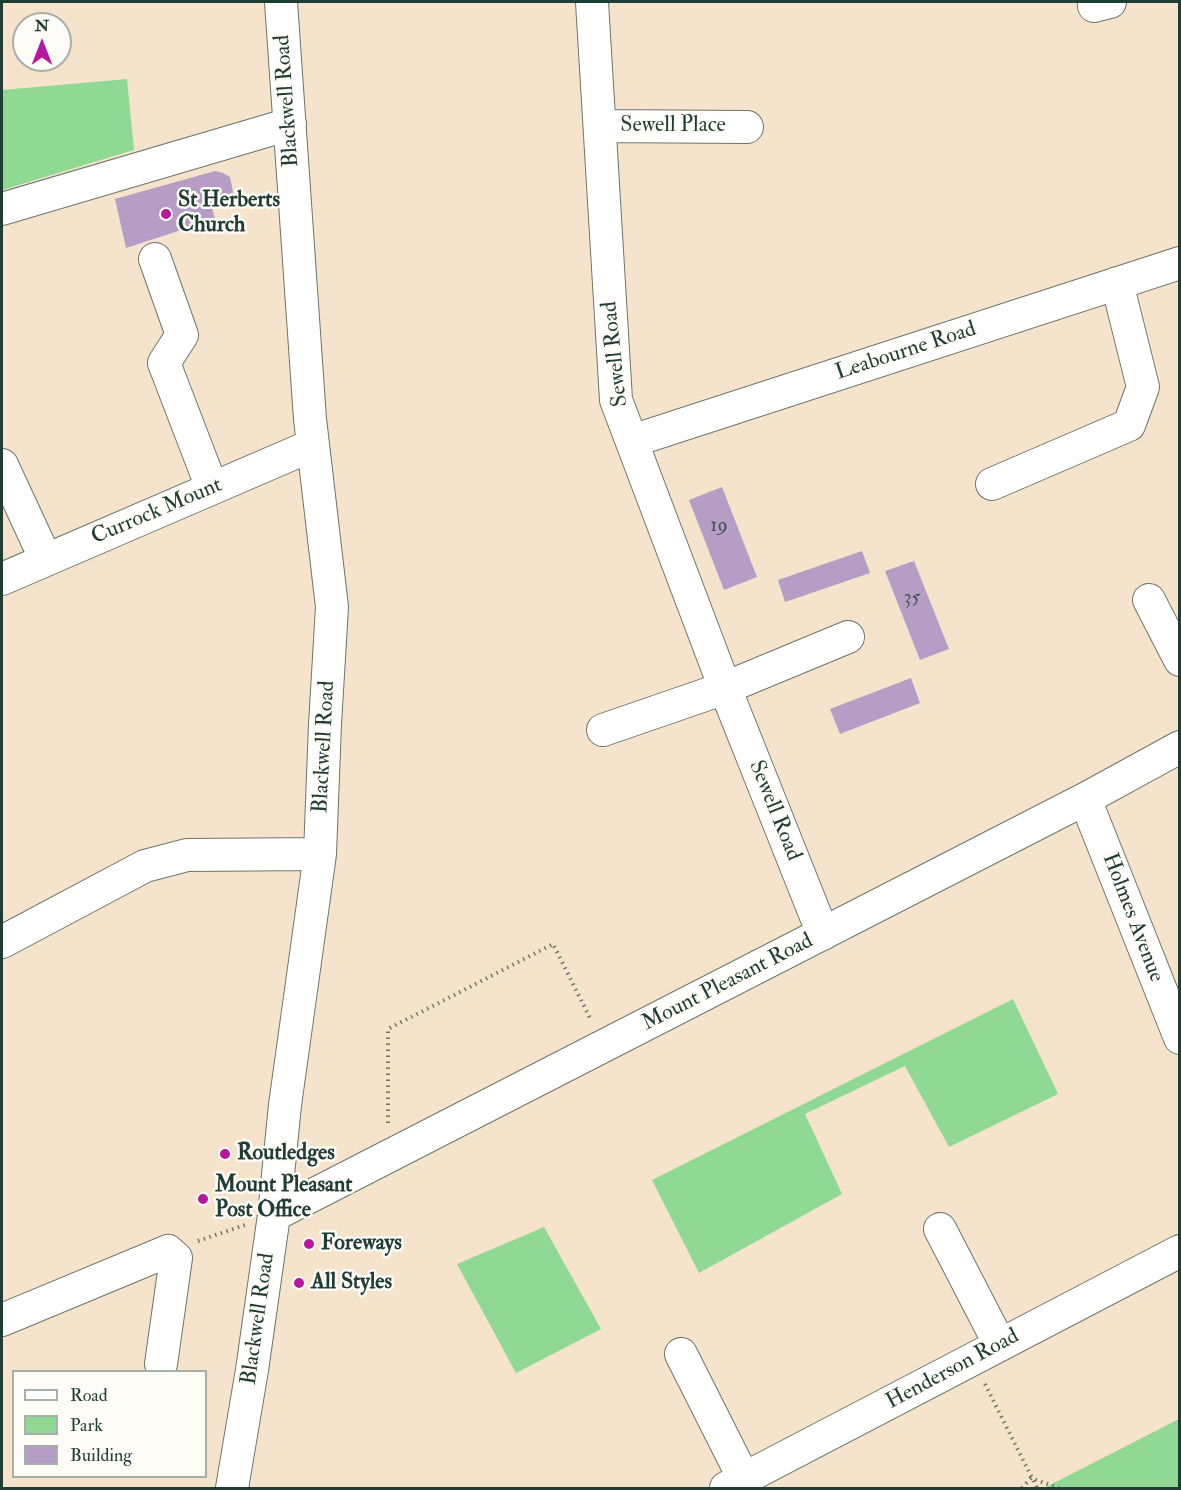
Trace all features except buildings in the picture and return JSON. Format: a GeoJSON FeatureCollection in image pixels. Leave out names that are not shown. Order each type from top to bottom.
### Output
{"type":"FeatureCollection","features":[{"type":"Feature","properties":{"kind":"street","name":"Blackwell Road"},"geometry":{"type":"LineString","coordinates":[[232,1488],[252,1370],[274,1215],[285,1105],[320,855],[332,607],[313,445],[281,2]]}},
{"type":"Feature","properties":{"kind":"street","name":"Sewell Road"},"geometry":{"type":"LineString","coordinates":[[592,2],[616,400],[725,688],[823,934]]}},
{"type":"Feature","properties":{"kind":"street"},"geometry":{"type":"LineString","coordinates":[[2,208],[290,124]]}},
{"type":"Feature","properties":{"kind":"street","name":"Sewell Place"},"geometry":{"type":"LineString","coordinates":[[600,126],[747,127]]}},
{"type":"Feature","properties":{"kind":"street"},"geometry":{"type":"LineString","coordinates":[[155,259],[182,335],[164,363],[212,488]]}},
{"type":"Feature","properties":{"kind":"street","name":"Leabourne Road"},"geometry":{"type":"LineString","coordinates":[[632,441],[1179,263]]}},
{"type":"Feature","properties":{"kind":"street"},"geometry":{"type":"LineString","coordinates":[[992,484],[1130,424],[1143,387],[1118,283]]}},
{"type":"Feature","properties":{"kind":"street","name":"Currock Mount"},"geometry":{"type":"LineString","coordinates":[[2,579],[313,445]]}},
{"type":"Feature","properties":{"kind":"street"},"geometry":{"type":"LineString","coordinates":[[2,465],[46,560]]}},
{"type":"Feature","properties":{"kind":"street"},"geometry":{"type":"LineString","coordinates":[[1149,600],[1179,660]]}},
{"type":"Feature","properties":{"kind":"street"},"geometry":{"type":"LineString","coordinates":[[603,730],[725,688],[848,637]]}},
{"type":"Feature","properties":{"kind":"street","name":"Mount Pleasant Road"},"geometry":{"type":"LineString","coordinates":[[274,1215],[1085,799],[1179,747]]}},
{"type":"Feature","properties":{"kind":"street","name":"Holmes Avenue"},"geometry":{"type":"LineString","coordinates":[[1085,799],[1179,1038]]}},
{"type":"Feature","properties":{"kind":"street"},"geometry":{"type":"LineString","coordinates":[[2,942],[145,866],[187,855],[320,855]]}},
{"type":"Feature","properties":{"kind":"street"},"geometry":{"type":"LineString","coordinates":[[940,1229],[987,1352]]}},
{"type":"Feature","properties":{"kind":"street"},"geometry":{"type":"LineString","coordinates":[[2,1320],[168,1251],[176,1258],[161,1364]]}},
{"type":"Feature","properties":{"kind":"street","name":"Henderson Road"},"geometry":{"type":"LineString","coordinates":[[735,1484],[1179,1251]]}},
{"type":"Feature","properties":{"kind":"street"},"geometry":{"type":"LineString","coordinates":[[681,1354],[735,1484]]}},
{"type":"Feature","properties":{"kind":"path"},"geometry":{"type":"LineString","coordinates":[[389,1156],[388,1029],[553,944],[604,1046]]}},
{"type":"Feature","properties":{"kind":"path"},"geometry":{"type":"LineString","coordinates":[[168,1251],[274,1215]]}},
{"type":"Feature","properties":{"kind":"path"},"geometry":{"type":"LineString","coordinates":[[987,1352],[1031,1478],[1037,1488]]}},
{"type":"Feature","properties":{"kind":"path"},"geometry":{"type":"LineString","coordinates":[[1022,1488],[1031,1478]]}},
{"type":"Feature","properties":{"kind":"path"},"geometry":{"type":"LineString","coordinates":[[1031,1478],[1059,1488]]}},
{"type":"Feature","properties":{"kind":"green space"},"geometry":{"type":"Polygon","coordinates":[[[127,79],[134,150],[2,190],[2,90],[127,79]]]}},
{"type":"Feature","properties":{"kind":"green space"},"geometry":{"type":"Polygon","coordinates":[[[1013,999],[1058,1094],[949,1147],[905,1066],[805,1114],[842,1194],[699,1273],[652,1180],[1013,999]]]}},
{"type":"Feature","properties":{"kind":"green space"},"geometry":{"type":"Polygon","coordinates":[[[544,1227],[601,1329],[516,1373],[457,1264],[544,1227]]]}},
{"type":"Feature","properties":{"kind":"green space"},"geometry":{"type":"Polygon","coordinates":[[[1179,1419],[1179,1488],[1044,1488],[1179,1419]]]}},
{"type":"Feature","properties":{"kind":"place","name":"St Herberts Church"},"geometry":{"type":"Point","coordinates":[166,214]}},
{"type":"Feature","properties":{"kind":"place","name":"Routledges"},"geometry":{"type":"Point","coordinates":[225,1154]}},
{"type":"Feature","properties":{"kind":"place","name":"Mount Pleasant Post Office"},"geometry":{"type":"Point","coordinates":[203,1199]}},
{"type":"Feature","properties":{"kind":"place","name":"Foreways"},"geometry":{"type":"Point","coordinates":[309,1244]}},
{"type":"Feature","properties":{"kind":"place","name":"All Styles"},"geometry":{"type":"Point","coordinates":[299,1283]}}]}
